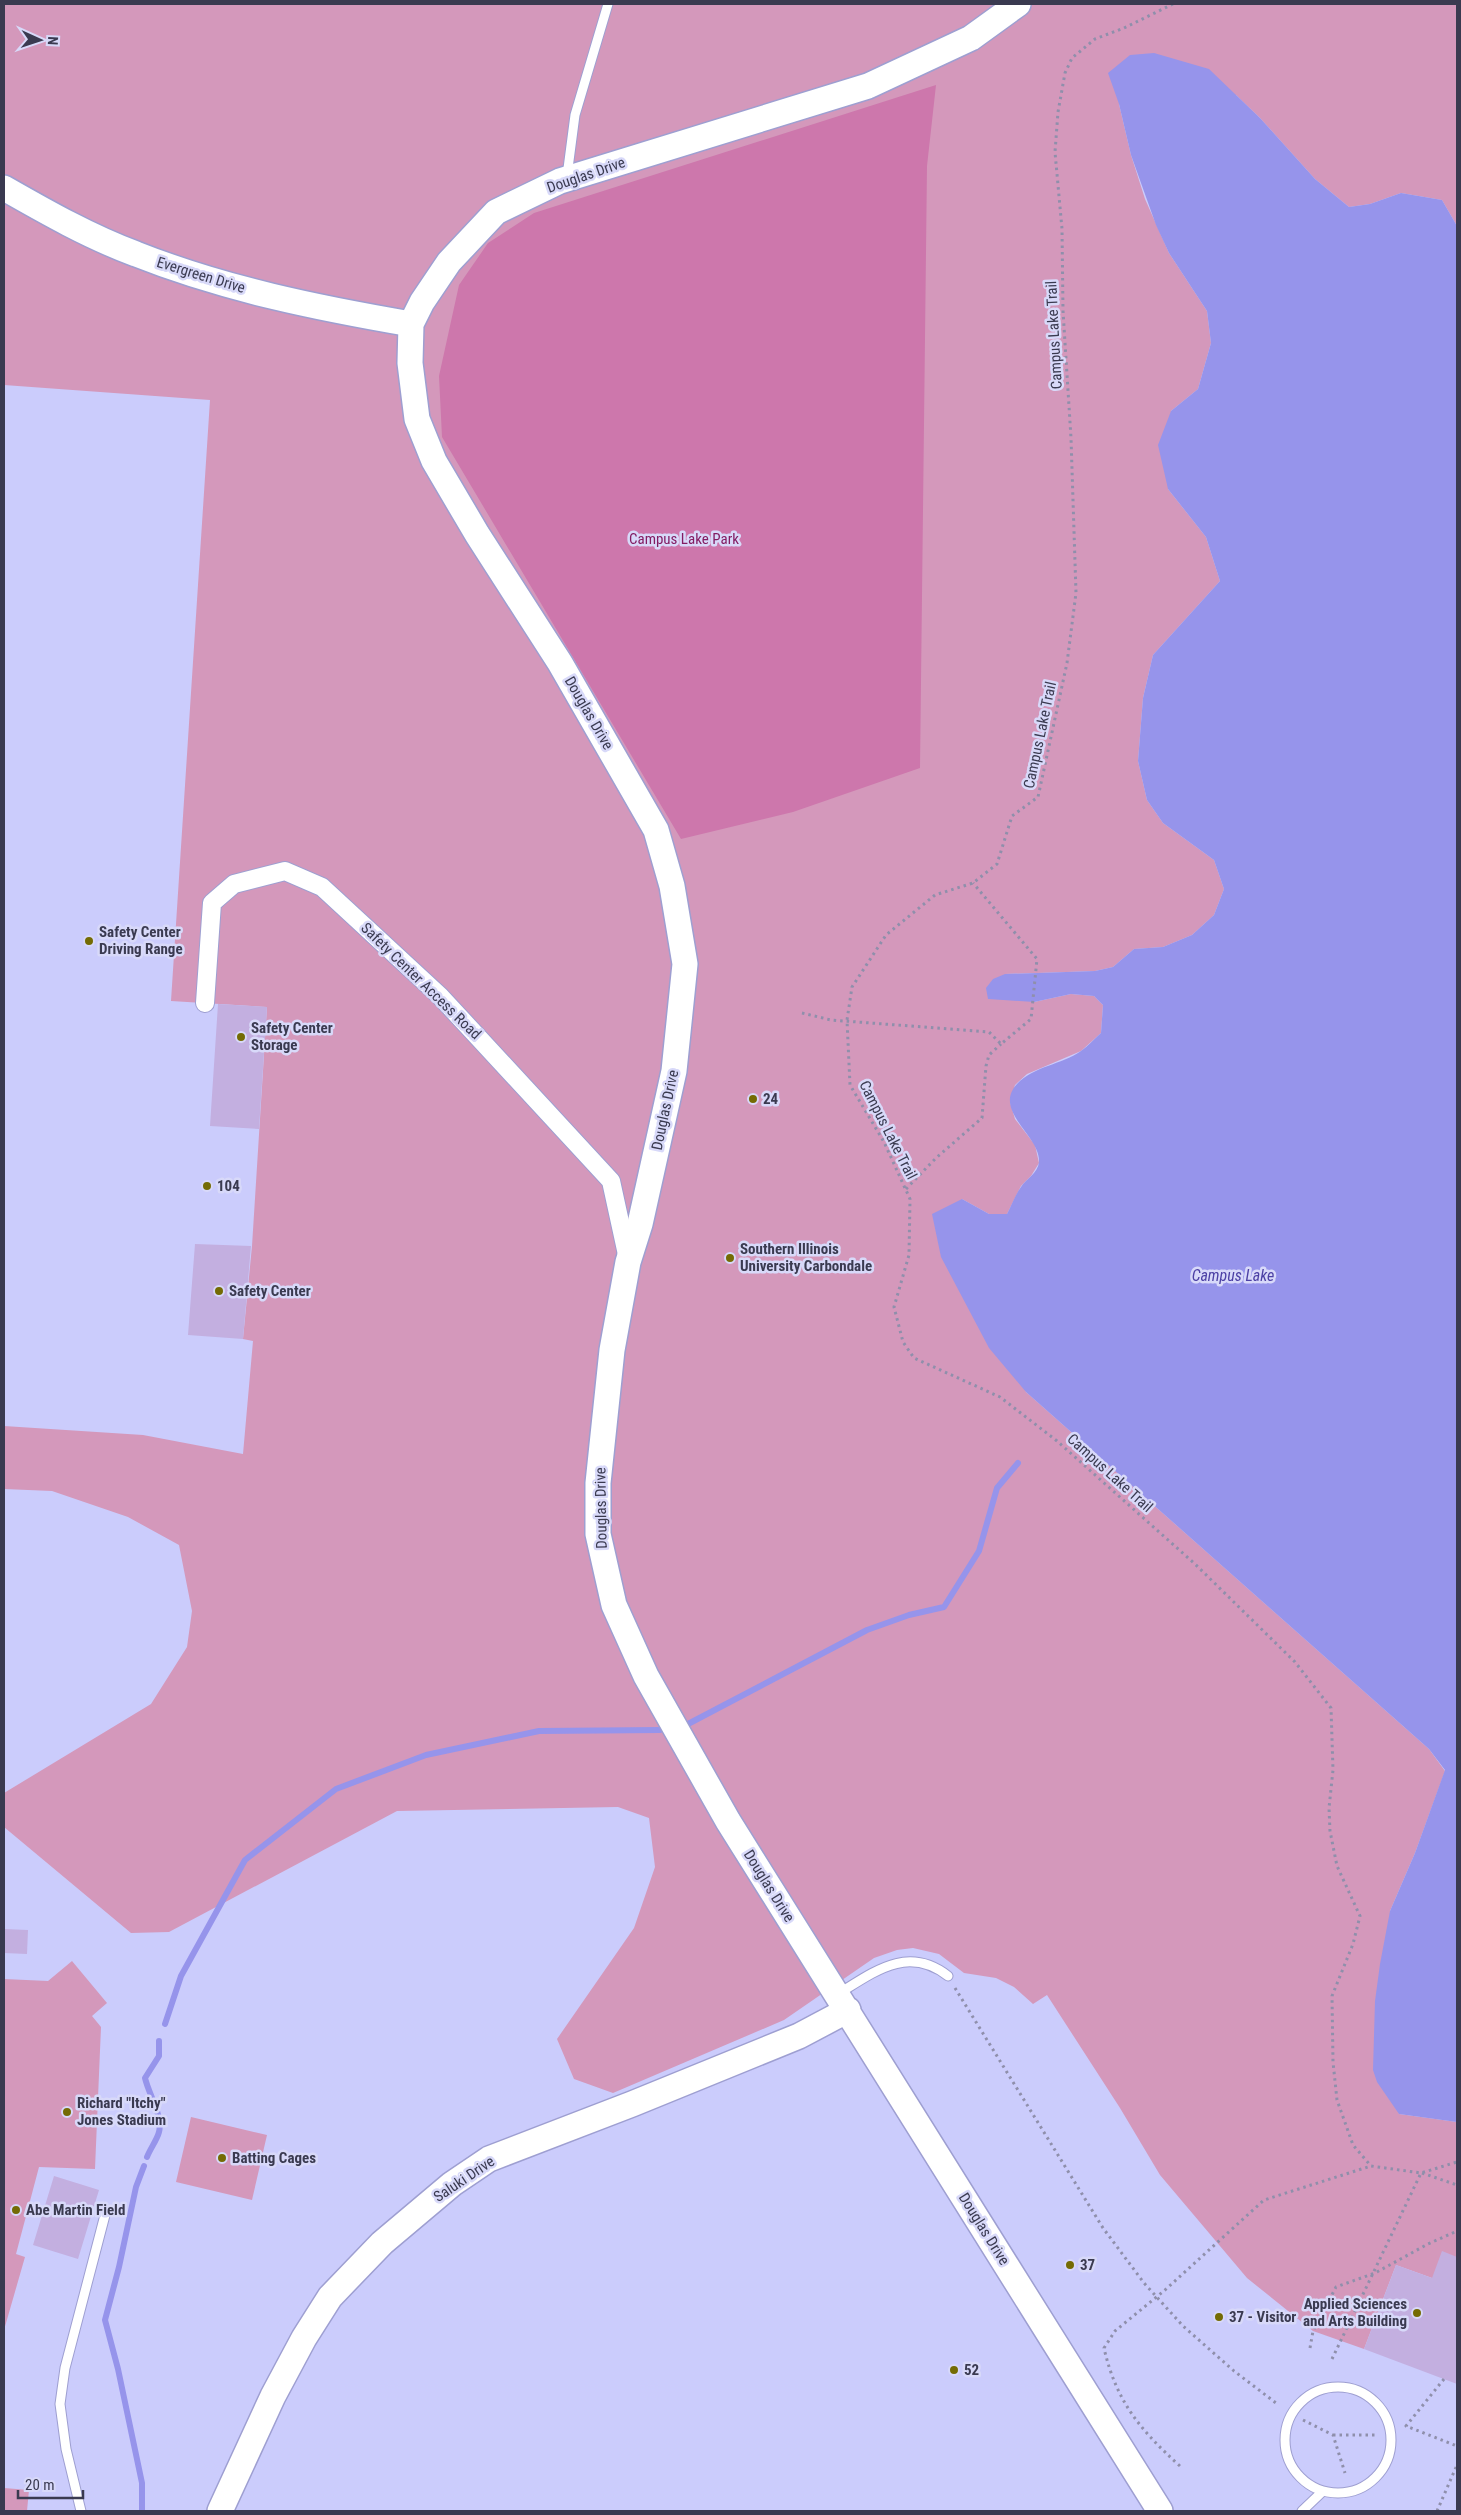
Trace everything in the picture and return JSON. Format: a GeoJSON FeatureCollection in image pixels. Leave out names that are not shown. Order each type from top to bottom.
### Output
{"type":"FeatureCollection","features":[{"type":"Feature","properties":{"kind":"street","name":"Douglas Drive"},"geometry":{"type":"LineString","coordinates":[[1018,4],[971,38],[868,86],[567,178],[496,212],[449,262],[422,302],[411,324],[410,363],[417,419],[434,462],[477,534],[560,663],[652,822],[668,868],[685,964],[675,1061],[640,1224],[628,1262],[612,1350],[598,1483],[598,1534],[614,1605],[646,1676],[728,1821],[1160,2511]]}},
{"type":"Feature","properties":{"kind":"street","name":"Evergreen Drive"},"geometry":{"type":"LineString","coordinates":[[4,188],[63,221],[134,254],[180,270],[296,301],[411,324]]}},
{"type":"Feature","properties":{"kind":"street","name":"Safety Center Access Road"},"geometry":{"type":"LineString","coordinates":[[205,1003],[212,903],[234,884],[285,871],[322,887],[440,996],[611,1181],[628,1262]]}},
{"type":"Feature","properties":{"kind":"street","name":"Saluki Drive"},"geometry":{"type":"LineString","coordinates":[[220,2511],[273,2396],[304,2338],[330,2297],[382,2243],[452,2184],[489,2159],[632,2104],[799,2036],[843,2002]]}},
{"type":"Feature","properties":{"kind":"lane"},"geometry":{"type":"LineString","coordinates":[[567,178],[575,115],[608,4]]}},
{"type":"Feature","properties":{"kind":"lane"},"geometry":{"type":"LineString","coordinates":[[843,2002],[871,1973],[893,1964],[909,1961],[934,1965],[948,1976]]}},
{"type":"Feature","properties":{"kind":"lane"},"geometry":{"type":"LineString","coordinates":[[81,2511],[66,2449],[60,2404],[65,2368],[105,2215]]}},
{"type":"Feature","properties":{"kind":"lane"},"geometry":{"type":"LineString","coordinates":[[1339,2386],[1351,2388],[1372,2398],[1387,2418],[1392,2442],[1389,2458],[1376,2478],[1354,2492],[1340,2494],[1323,2491],[1307,2483],[1294,2470],[1286,2453],[1285,2435],[1288,2423],[1300,2402],[1315,2391],[1339,2386]]}},
{"type":"Feature","properties":{"kind":"lane"},"geometry":{"type":"LineString","coordinates":[[1302,2511],[1323,2491]]}},
{"type":"Feature","properties":{"kind":"path","name":"Campus Lake Trail"},"geometry":{"type":"LineString","coordinates":[[1173,4],[1095,40],[1072,58],[1065,73],[1054,152],[1062,229],[1063,311],[1071,438],[1076,594],[1067,663],[1038,797],[1012,816],[997,864],[973,883],[935,895],[886,935],[852,987],[847,1020],[850,1085],[884,1142],[910,1199],[909,1255],[894,1307],[903,1342],[914,1358],[1000,1397],[1057,1441],[1196,1564],[1295,1662],[1331,1708],[1332,1770],[1329,1808],[1330,1831],[1337,1866],[1360,1916],[1353,1944],[1332,1996],[1332,2062],[1337,2100],[1353,2145],[1371,2166]]}},
{"type":"Feature","properties":{"kind":"path"},"geometry":{"type":"LineString","coordinates":[[906,1189],[936,1158],[982,1118],[986,1066],[989,1055],[1031,1019],[1037,959],[973,883]]}},
{"type":"Feature","properties":{"kind":"path"},"geometry":{"type":"LineString","coordinates":[[802,1013],[831,1020],[989,1032],[1000,1044]]}},
{"type":"Feature","properties":{"kind":"path"},"geometry":{"type":"LineString","coordinates":[[948,1976],[1103,2228],[1156,2296],[1183,2326],[1234,2371],[1276,2403]]}},
{"type":"Feature","properties":{"kind":"path"},"geometry":{"type":"LineString","coordinates":[[1332,2359],[1375,2273],[1421,2173],[1457,2162]]}},
{"type":"Feature","properties":{"kind":"path"},"geometry":{"type":"LineString","coordinates":[[1180,2466],[1157,2445],[1133,2417],[1111,2377],[1104,2348],[1115,2331],[1165,2290],[1264,2200],[1371,2166],[1421,2173],[1457,2185]]}},
{"type":"Feature","properties":{"kind":"path"},"geometry":{"type":"LineString","coordinates":[[1310,2348],[1313,2330],[1336,2287],[1375,2273],[1428,2244],[1457,2231]]}},
{"type":"Feature","properties":{"kind":"path"},"geometry":{"type":"LineString","coordinates":[[1444,2379],[1406,2426],[1457,2446]]}},
{"type":"Feature","properties":{"kind":"path"},"geometry":{"type":"LineString","coordinates":[[1303,2420],[1333,2435],[1375,2435]]}},
{"type":"Feature","properties":{"kind":"path"},"geometry":{"type":"LineString","coordinates":[[1333,2435],[1345,2473]]}},
{"type":"Feature","properties":{"kind":"path"},"geometry":{"type":"LineString","coordinates":[[1437,2511],[1457,2465]]}},
{"type":"Feature","properties":{"kind":"shaded area","name":"Southern Illinois University Carbondale"},"geometry":{"type":"Polygon","coordinates":[[[4,4],[1457,4],[1457,2511],[4,2511],[4,4]]]}},
{"type":"Feature","properties":{"kind":"green space","name":"Campus Lake Park"},"geometry":{"type":"Polygon","coordinates":[[[4,4],[1457,4],[1457,226],[1442,200],[1401,193],[1370,204],[1349,207],[1315,179],[1260,118],[1236,95],[1119,104],[1131,155],[1145,199],[1169,253],[1207,311],[1211,343],[1198,389],[1171,411],[1168,489],[1206,537],[1220,581],[1153,655],[1143,698],[1138,761],[1147,800],[1163,823],[1214,860],[1224,889],[1214,915],[1192,935],[1163,947],[1134,949],[1113,967],[1095,971],[1005,974],[1034,1002],[1071,994],[1094,996],[1103,1005],[1101,1033],[1081,1051],[1027,1074],[1015,1085],[1010,1102],[1015,1119],[1035,1145],[1039,1163],[1031,1176],[1021,1186],[1007,1214],[989,1214],[962,1199],[1026,1392],[1429,1749],[1445,1771],[1415,1853],[1390,1911],[1399,2114],[1457,2122],[1457,2287],[1396,2265],[1364,2349],[1313,2331],[1247,2278],[1160,2175],[1120,2108],[1047,1995],[1033,2004],[1014,1987],[996,1978],[964,1973],[939,1954],[913,1948],[897,1950],[874,1958],[784,2020],[613,2093],[574,2079],[557,2039],[634,1928],[655,1867],[649,1818],[618,1807],[397,1811],[169,1932],[131,1933],[4,1827],[4,1793],[151,1704],[187,1647],[192,1611],[179,1545],[128,1517],[52,1491],[4,1489],[4,1426],[143,1435],[243,1454],[253,1341],[243,1339],[252,1246],[267,1007],[171,1001],[210,400],[4,385],[4,4]]]}},
{"type":"Feature","properties":{"kind":"green space"},"geometry":{"type":"Polygon","coordinates":[[[936,85],[927,166],[920,768],[793,812],[681,839],[442,437],[439,376],[459,285],[488,243],[534,213],[936,85]]]}},
{"type":"Feature","properties":{"kind":"green space","name":"Richard \"Itchy\" Jones Stadium"},"geometry":{"type":"Polygon","coordinates":[[[72,1961],[107,2003],[92,2016],[101,2027],[95,2169],[39,2167],[16,2254],[25,2257],[4,2330],[4,1979],[48,1981],[72,1961]]]}},
{"type":"Feature","properties":{"kind":"green space","name":"Batting Cages"},"geometry":{"type":"Polygon","coordinates":[[[191,2117],[267,2135],[252,2200],[176,2182],[191,2117]]]}},
{"type":"Feature","properties":{"kind":"green space"},"geometry":{"type":"Polygon","coordinates":[[[4,2488],[29,2490],[27,2511],[4,2511],[4,2488]]]}},
{"type":"Feature","properties":{"kind":"water","name":"Campus Lake"},"geometry":{"type":"Polygon","coordinates":[[[1154,53],[1209,69],[1260,118],[1315,179],[1349,207],[1370,204],[1401,193],[1442,200],[1457,226],[1457,2122],[1399,2114],[1377,2082],[1373,2070],[1375,2001],[1390,1911],[1415,1853],[1445,1770],[1429,1749],[1026,1392],[989,1348],[941,1257],[932,1214],[962,1199],[989,1214],[1007,1214],[1019,1190],[1034,1173],[1039,1162],[1038,1152],[1014,1114],[1010,1104],[1011,1094],[1017,1084],[1031,1073],[1073,1056],[1084,1049],[1101,1033],[1103,1005],[1094,996],[1071,994],[1034,1002],[988,999],[986,988],[993,979],[1005,974],[1095,971],[1113,967],[1134,949],[1163,947],[1192,935],[1214,915],[1224,889],[1214,860],[1163,823],[1147,800],[1138,761],[1143,698],[1153,655],[1220,581],[1206,537],[1168,489],[1158,445],[1171,411],[1198,389],[1211,343],[1207,311],[1169,253],[1156,225],[1131,155],[1119,104],[1108,73],[1130,55],[1154,53]]]}},
{"type":"Feature","properties":{"kind":"building","name":"Safety Center Storage"},"geometry":{"type":"Polygon","coordinates":[[[218,1004],[267,1007],[259,1129],[210,1126],[218,1004]]]}},
{"type":"Feature","properties":{"kind":"building","name":"Safety Center"},"geometry":{"type":"Polygon","coordinates":[[[195,1244],[251,1246],[243,1339],[188,1335],[195,1244]]]}},
{"type":"Feature","properties":{"kind":"building"},"geometry":{"type":"Polygon","coordinates":[[[4,1929],[28,1930],[27,1954],[4,1953],[4,1929]]]}},
{"type":"Feature","properties":{"kind":"building"},"geometry":{"type":"Polygon","coordinates":[[[54,2176],[99,2190],[78,2259],[33,2245],[54,2176]]]}},
{"type":"Feature","properties":{"kind":"building","name":"Applied Sciences and Arts Building"},"geometry":{"type":"Polygon","coordinates":[[[1442,2251],[1457,2257],[1457,2384],[1364,2349],[1396,2265],[1432,2278],[1442,2251]]]}},
{"type":"Feature","properties":{"kind":"waterway"},"geometry":{"type":"LineString","coordinates":[[688,1724],[867,1630],[909,1615],[944,1607],[979,1551],[997,1488],[1018,1463]]}},
{"type":"Feature","properties":{"kind":"waterway"},"geometry":{"type":"LineString","coordinates":[[165,2024],[181,1976],[245,1860],[336,1789],[426,1755],[539,1731],[660,1730]]}},
{"type":"Feature","properties":{"kind":"waterway"},"geometry":{"type":"LineString","coordinates":[[147,2157],[158,2135],[160,2126],[145,2078],[159,2056],[159,2041]]}},
{"type":"Feature","properties":{"kind":"waterway"},"geometry":{"type":"LineString","coordinates":[[142,2511],[142,2483],[118,2369],[105,2320],[119,2267],[136,2187],[144,2166]]}},
{"type":"Feature","properties":{"kind":"place","name":"Safety Center Driving Range"},"geometry":{"type":"Point","coordinates":[89,941]}},
{"type":"Feature","properties":{"kind":"place","name":"Safety Center Storage"},"geometry":{"type":"Point","coordinates":[241,1037]}},
{"type":"Feature","properties":{"kind":"place","name":"24"},"geometry":{"type":"Point","coordinates":[753,1099]}},
{"type":"Feature","properties":{"kind":"place","name":"104"},"geometry":{"type":"Point","coordinates":[207,1186]}},
{"type":"Feature","properties":{"kind":"place","name":"Southern Illinois University Carbondale"},"geometry":{"type":"Point","coordinates":[730,1258]}},
{"type":"Feature","properties":{"kind":"place","name":"Safety Center"},"geometry":{"type":"Point","coordinates":[219,1291]}},
{"type":"Feature","properties":{"kind":"place","name":"Richard \"Itchy\" Jones Stadium"},"geometry":{"type":"Point","coordinates":[67,2112]}},
{"type":"Feature","properties":{"kind":"place","name":"Batting Cages"},"geometry":{"type":"Point","coordinates":[222,2158]}},
{"type":"Feature","properties":{"kind":"place","name":"Abe Martin Field"},"geometry":{"type":"Point","coordinates":[16,2210]}},
{"type":"Feature","properties":{"kind":"place","name":"37"},"geometry":{"type":"Point","coordinates":[1070,2265]}},
{"type":"Feature","properties":{"kind":"place","name":"Applied Sciences and Arts Building"},"geometry":{"type":"Point","coordinates":[1417,2313]}},
{"type":"Feature","properties":{"kind":"place","name":"37 - Visitor"},"geometry":{"type":"Point","coordinates":[1219,2317]}},
{"type":"Feature","properties":{"kind":"place","name":"52"},"geometry":{"type":"Point","coordinates":[954,2370]}}]}
